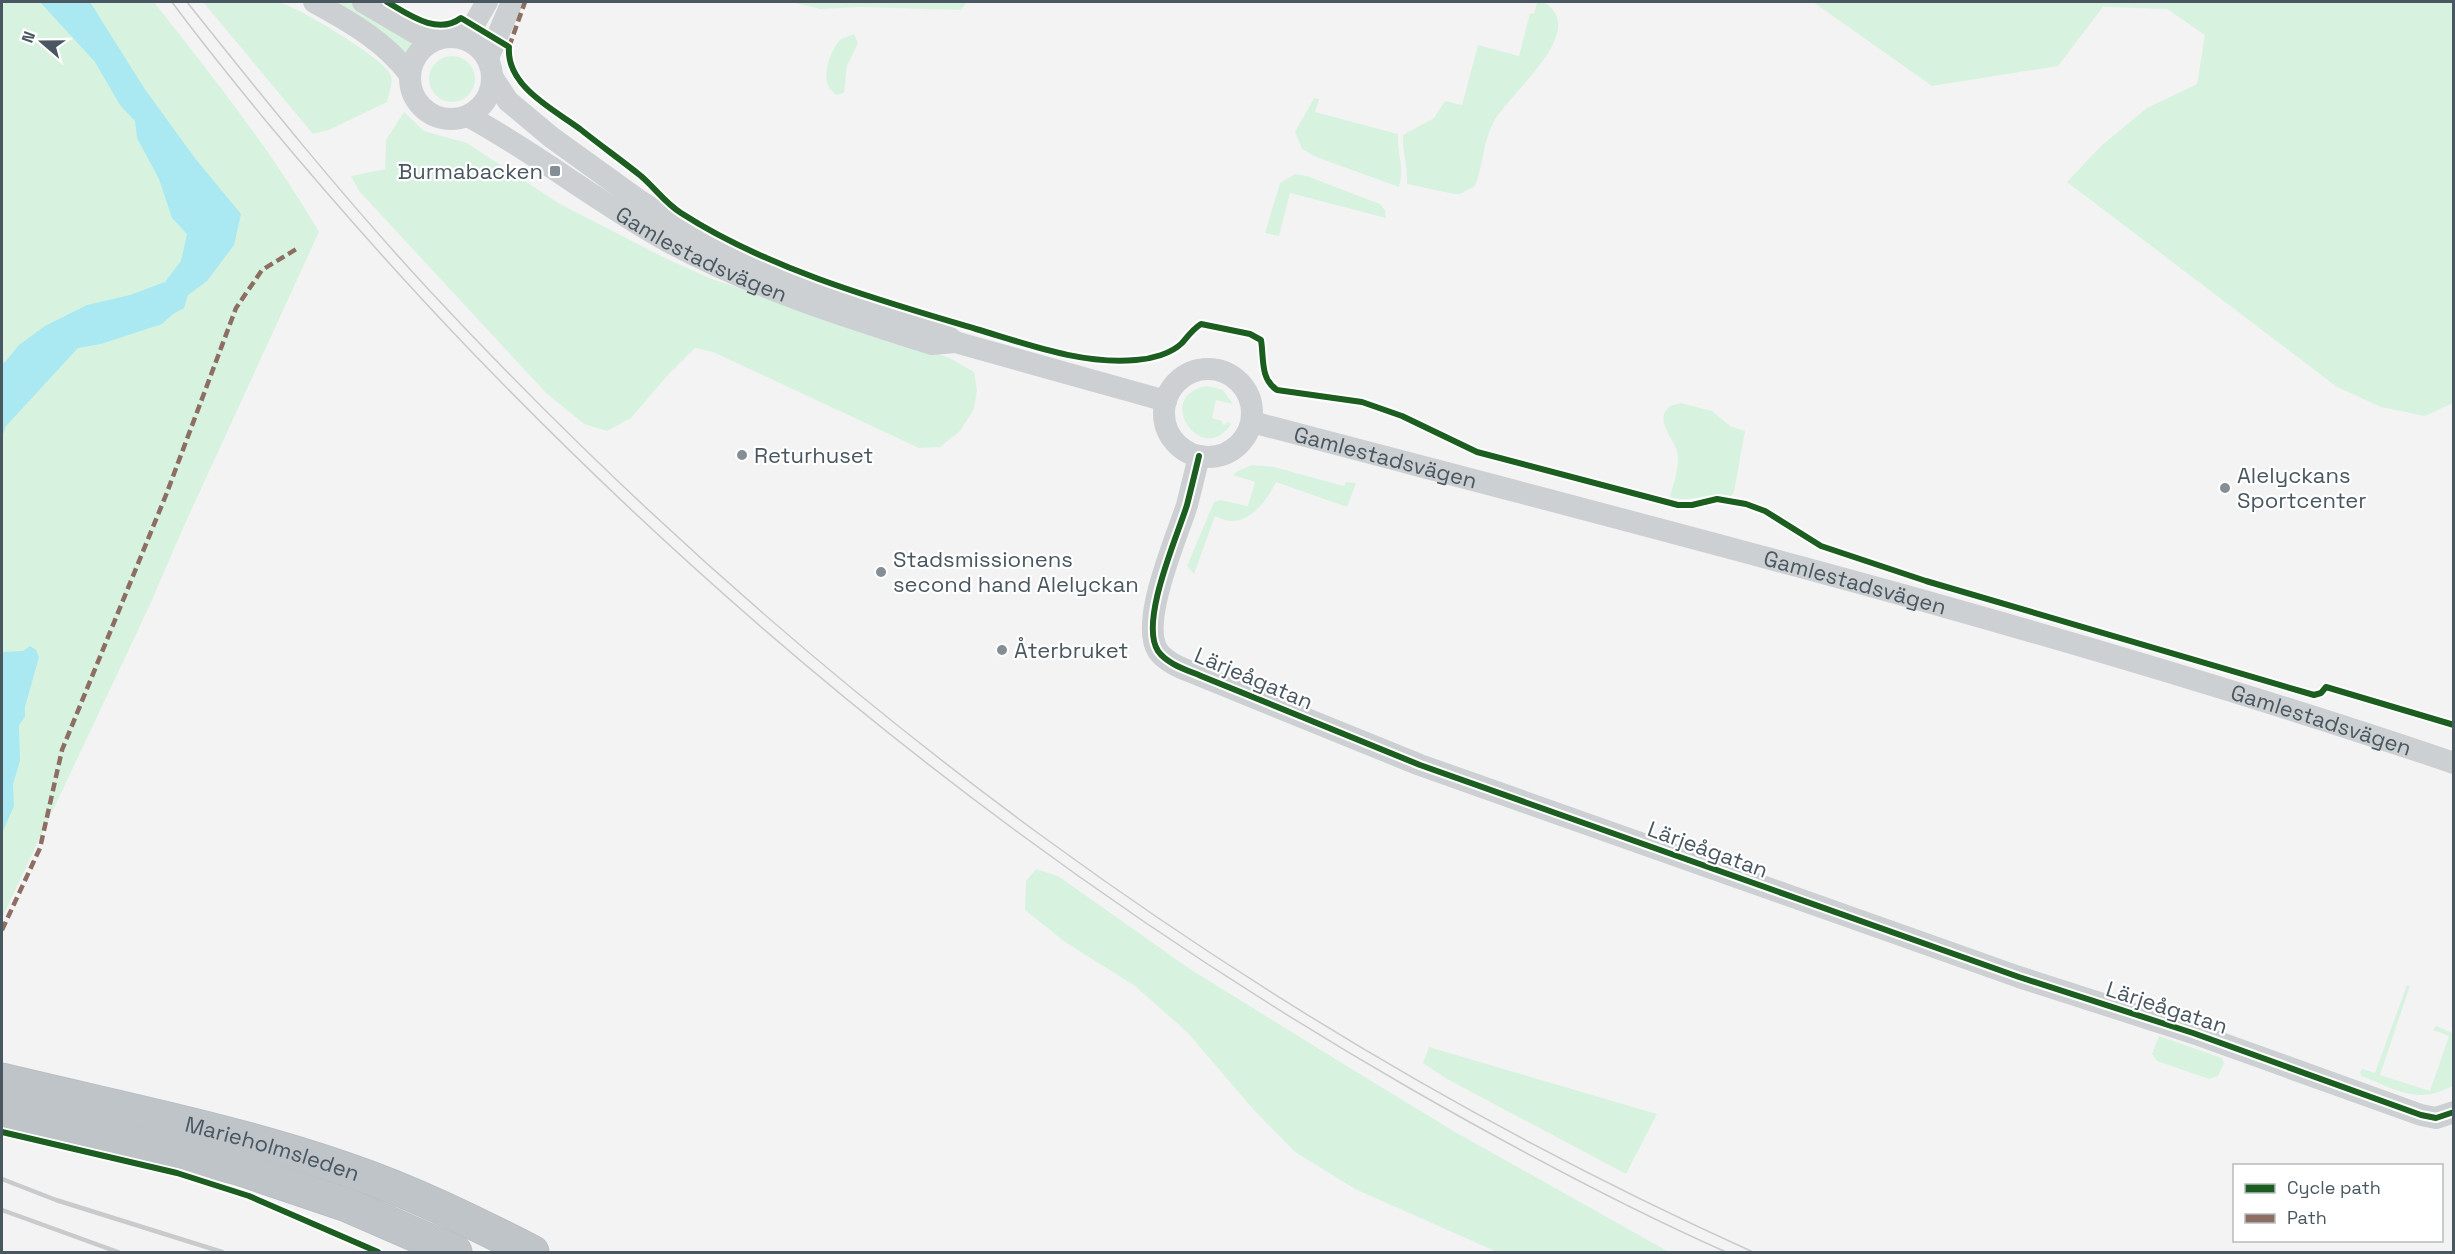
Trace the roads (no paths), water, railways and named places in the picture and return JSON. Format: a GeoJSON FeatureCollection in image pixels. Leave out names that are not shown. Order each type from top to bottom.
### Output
{"type":"FeatureCollection","features":[{"type":"Feature","properties":{"kind":"highway","name":"Marieholmsleden"},"geometry":{"type":"LineString","coordinates":[[2,1080],[153,1114],[327,1163],[408,1193],[532,1252]]}},
{"type":"Feature","properties":{"kind":"highway","name":"Marieholmsleden"},"geometry":{"type":"LineString","coordinates":[[2,1111],[238,1168],[347,1205],[456,1252]]}},
{"type":"Feature","properties":{"kind":"street","name":"Gamlestadsvägen"},"geometry":{"type":"LineString","coordinates":[[314,2],[353,25],[389,51],[410,75],[414,96],[428,112],[447,119],[468,116],[501,134],[630,219],[701,259],[801,300],[933,344],[955,342],[1166,401]]}},
{"type":"Feature","properties":{"kind":"street"},"geometry":{"type":"LineString","coordinates":[[363,2],[414,32],[434,40]]}},
{"type":"Feature","properties":{"kind":"street"},"geometry":{"type":"LineString","coordinates":[[410,75],[417,55],[434,40],[448,37],[462,38],[487,2]]}},
{"type":"Feature","properties":{"kind":"street"},"geometry":{"type":"LineString","coordinates":[[468,116],[480,108],[487,99],[490,68],[512,2]]}},
{"type":"Feature","properties":{"kind":"street","name":"Gamlestadsvägen"},"geometry":{"type":"LineString","coordinates":[[462,38],[475,44],[508,101],[551,137],[637,199],[700,238],[824,292],[939,329],[955,342]]}},
{"type":"Feature","properties":{"kind":"street"},"geometry":{"type":"LineString","coordinates":[[1206,368],[1218,369],[1234,376],[1245,388],[1252,404],[1252,422],[1246,436],[1235,448],[1220,456],[1199,456],[1182,449],[1170,436],[1164,419],[1166,401],[1174,385],[1188,373],[1206,368]]}},
{"type":"Feature","properties":{"kind":"street","name":"Gamlestadsvägen"},"geometry":{"type":"LineString","coordinates":[[1252,422],[1972,615],[2230,690],[2454,762]]}},
{"type":"Feature","properties":{"kind":"street","name":"Lärjeågatan"},"geometry":{"type":"LineString","coordinates":[[1199,456],[1187,504],[1163,575],[1152,622],[1157,650],[1174,663],[1223,686],[1408,761],[1767,889],[2019,977],[2193,1033],[2421,1115],[2436,1118],[2450,1114]]}},
{"type":"Feature","properties":{"kind":"water"},"geometry":{"type":"Polygon","coordinates":[[[40,2],[90,2],[144,88],[194,157],[241,214],[234,245],[207,281],[188,295],[184,308],[162,324],[101,344],[78,348],[6,426],[2,437],[2,363],[19,345],[45,326],[87,305],[130,295],[165,282],[181,261],[187,234],[172,218],[159,179],[137,138],[135,121],[120,105],[95,62],[40,2]]]}},
{"type":"Feature","properties":{"kind":"water"},"geometry":{"type":"Polygon","coordinates":[[[30,646],[36,650],[39,657],[25,707],[25,717],[19,725],[20,761],[13,784],[14,806],[2,833],[2,652],[23,651],[30,646]]]}},
{"type":"Feature","properties":{"kind":"tram line"},"geometry":{"type":"LineString","coordinates":[[172,2],[230,77],[315,179],[390,265],[468,348],[574,455],[684,558],[797,657],[913,752],[1033,843],[1156,930],[1282,1012],[1411,1089],[1527,1154],[1646,1215],[1726,1252]]}},
{"type":"Feature","properties":{"kind":"tram line"},"geometry":{"type":"LineString","coordinates":[[187,2],[305,148],[429,290],[573,437],[723,578],[880,711],[1043,837],[1213,954],[1387,1063],[1568,1162],[1753,1252]]}},
{"type":"Feature","properties":{"kind":"railway"},"geometry":{"type":"LineString","coordinates":[[2,1179],[56,1200],[222,1252]]}},
{"type":"Feature","properties":{"kind":"railway"},"geometry":{"type":"LineString","coordinates":[[2,1210],[118,1252]]}},
{"type":"Feature","properties":{"kind":"place","name":"Burmabacken"},"geometry":{"type":"Point","coordinates":[555,171]}},
{"type":"Feature","properties":{"kind":"place","name":"Returhuset"},"geometry":{"type":"Point","coordinates":[742,455]}},
{"type":"Feature","properties":{"kind":"place","name":"Alelyckans Sportcenter"},"geometry":{"type":"Point","coordinates":[2225,488]}},
{"type":"Feature","properties":{"kind":"place","name":"Stadsmissionens second hand Alelyckan"},"geometry":{"type":"Point","coordinates":[881,572]}},
{"type":"Feature","properties":{"kind":"place","name":"Återbruket"},"geometry":{"type":"Point","coordinates":[1002,650]}}]}
